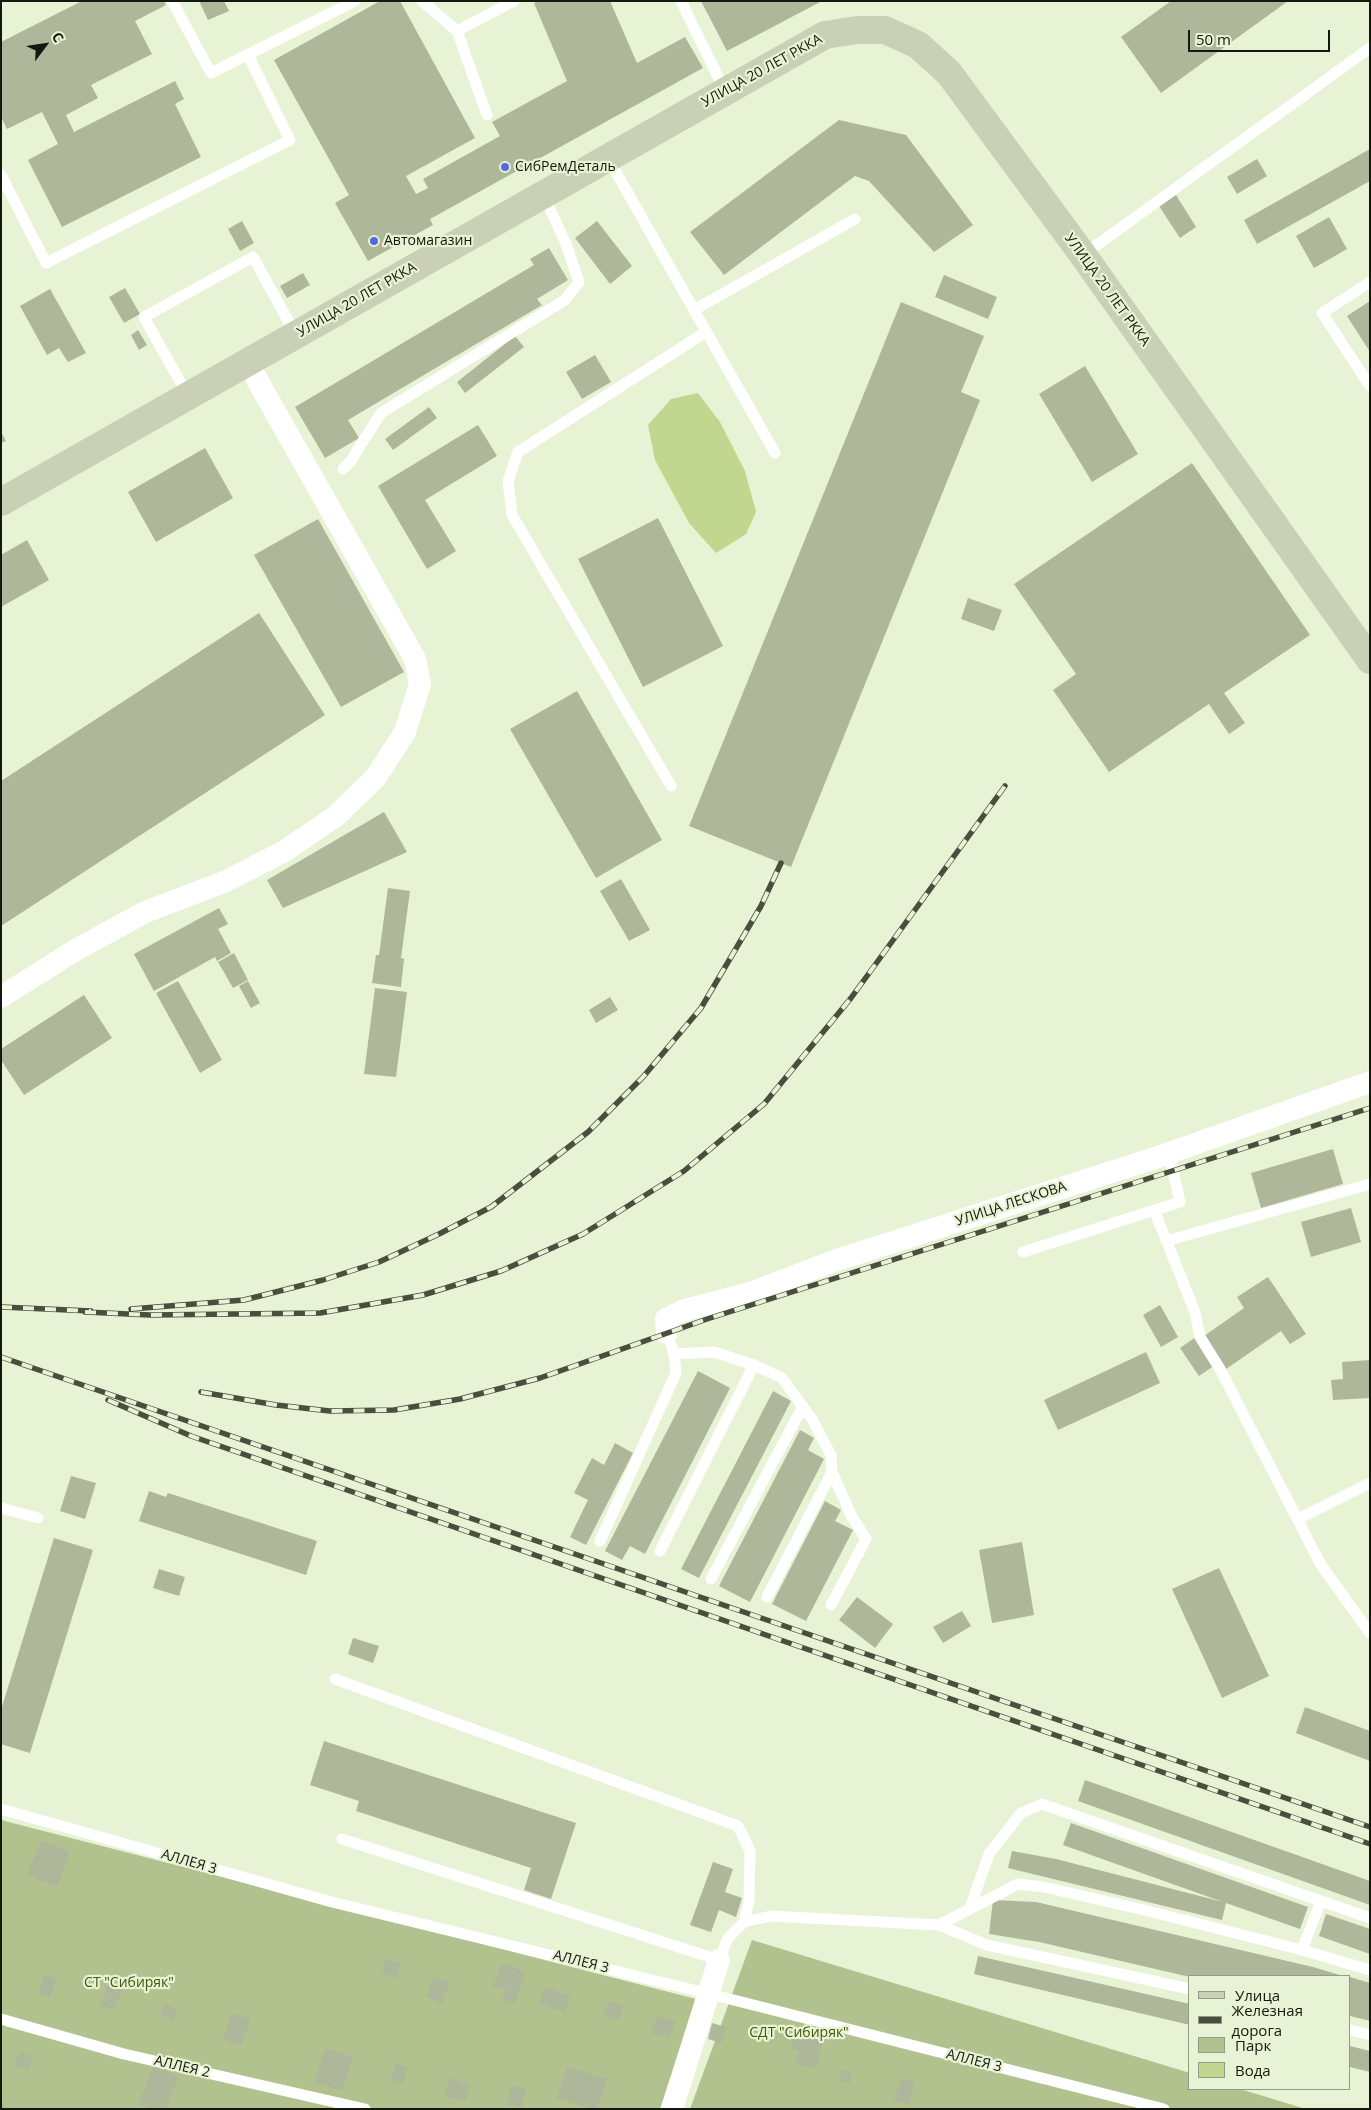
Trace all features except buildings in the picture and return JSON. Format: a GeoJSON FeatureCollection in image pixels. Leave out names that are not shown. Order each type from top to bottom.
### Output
{"type":"FeatureCollection","features":[{"type":"Feature","properties":{"kind":"main road","name":"УЛИЦА 20 ЛЕТ РККА"},"geometry":{"type":"LineString","coordinates":[[1,502],[825,35],[857,30],[885,30],[918,45],[949,73],[1083,255],[1370,660]]}},
{"type":"Feature","properties":{"kind":"street"},"geometry":{"type":"LineString","coordinates":[[1,998],[74,951],[145,912],[224,882],[282,852],[336,816],[376,777],[405,732],[420,684],[415,659],[247,362]]}},
{"type":"Feature","properties":{"kind":"street","name":"УЛИЦА ЛЕСКОВА"},"geometry":{"type":"LineString","coordinates":[[667,1333],[666,1319],[682,1311],[750,1293],[834,1261],[1169,1153],[1370,1082]]}},
{"type":"Feature","properties":{"kind":"street"},"geometry":{"type":"LineString","coordinates":[[672,2109],[710,1994],[719,1960]]}},
{"type":"Feature","properties":{"kind":"lane"},"geometry":{"type":"LineString","coordinates":[[172,1],[211,73],[355,1]]}},
{"type":"Feature","properties":{"kind":"lane"},"geometry":{"type":"LineString","coordinates":[[422,1],[457,31],[487,115]]}},
{"type":"Feature","properties":{"kind":"lane"},"geometry":{"type":"LineString","coordinates":[[457,31],[514,1]]}},
{"type":"Feature","properties":{"kind":"lane"},"geometry":{"type":"LineString","coordinates":[[681,1],[725,92]]}},
{"type":"Feature","properties":{"kind":"lane"},"geometry":{"type":"LineString","coordinates":[[1083,255],[1370,48]]}},
{"type":"Feature","properties":{"kind":"lane"},"geometry":{"type":"LineString","coordinates":[[1,175],[46,263],[290,140],[248,55]]}},
{"type":"Feature","properties":{"kind":"lane"},"geometry":{"type":"LineString","coordinates":[[608,158],[775,453]]}},
{"type":"Feature","properties":{"kind":"lane"},"geometry":{"type":"LineString","coordinates":[[343,469],[355,454],[381,413],[565,300],[579,282],[566,244],[542,192]]}},
{"type":"Feature","properties":{"kind":"lane"},"geometry":{"type":"LineString","coordinates":[[694,310],[855,219]]}},
{"type":"Feature","properties":{"kind":"lane"},"geometry":{"type":"LineString","coordinates":[[188,396],[144,317],[253,257],[296,335]]}},
{"type":"Feature","properties":{"kind":"lane"},"geometry":{"type":"LineString","coordinates":[[1370,282],[1322,312],[1370,386]]}},
{"type":"Feature","properties":{"kind":"lane"},"geometry":{"type":"LineString","coordinates":[[671,786],[512,515],[508,481],[518,452],[706,332]]}},
{"type":"Feature","properties":{"kind":"lane"},"geometry":{"type":"LineString","coordinates":[[1023,1252],[1180,1202],[1169,1153]]}},
{"type":"Feature","properties":{"kind":"lane"},"geometry":{"type":"LineString","coordinates":[[1166,1241],[1370,1184]]}},
{"type":"Feature","properties":{"kind":"lane"},"geometry":{"type":"LineString","coordinates":[[1154,1210],[1195,1312],[1200,1337],[1220,1369],[1321,1565],[1370,1633]]}},
{"type":"Feature","properties":{"kind":"lane"},"geometry":{"type":"LineString","coordinates":[[600,1541],[676,1373],[674,1354],[667,1333]]}},
{"type":"Feature","properties":{"kind":"lane"},"geometry":{"type":"LineString","coordinates":[[674,1354],[714,1352],[754,1365],[782,1378],[812,1419],[831,1455],[832,1472],[851,1515],[866,1539],[831,1605]]}},
{"type":"Feature","properties":{"kind":"lane"},"geometry":{"type":"LineString","coordinates":[[660,1551],[754,1365]]}},
{"type":"Feature","properties":{"kind":"lane"},"geometry":{"type":"LineString","coordinates":[[711,1579],[803,1406]]}},
{"type":"Feature","properties":{"kind":"lane"},"geometry":{"type":"LineString","coordinates":[[767,1597],[832,1472]]}},
{"type":"Feature","properties":{"kind":"lane"},"geometry":{"type":"LineString","coordinates":[[1298,1519],[1370,1483]]}},
{"type":"Feature","properties":{"kind":"lane"},"geometry":{"type":"LineString","coordinates":[[1,1508],[38,1518]]}},
{"type":"Feature","properties":{"kind":"lane"},"geometry":{"type":"LineString","coordinates":[[335,1679],[738,1826],[750,1851],[749,1901],[744,1922],[728,1938],[719,1960],[342,1839]]}},
{"type":"Feature","properties":{"kind":"lane"},"geometry":{"type":"LineString","coordinates":[[970,1908],[989,1854],[1021,1813],[1042,1804],[1370,1918]]}},
{"type":"Feature","properties":{"kind":"lane","name":"АЛЛЕЯ 3"},"geometry":{"type":"LineString","coordinates":[[1,1809],[332,1902],[710,1994],[1164,2109]]}},
{"type":"Feature","properties":{"kind":"lane"},"geometry":{"type":"LineString","coordinates":[[939,1925],[1018,1884],[1044,1887],[1144,1910],[1302,1950],[1370,1970]]}},
{"type":"Feature","properties":{"kind":"lane"},"geometry":{"type":"LineString","coordinates":[[1302,1950],[1321,1901]]}},
{"type":"Feature","properties":{"kind":"lane"},"geometry":{"type":"LineString","coordinates":[[744,1922],[771,1916],[939,1925],[987,1945],[1188,1989]]}},
{"type":"Feature","properties":{"kind":"lane","name":"АЛЛЕЯ 2"},"geometry":{"type":"LineString","coordinates":[[1,2019],[124,2054],[365,2109]]}},
{"type":"Feature","properties":{"kind":"lane"},"geometry":{"type":"LineString","coordinates":[[1351,2030],[1370,2035]]}},
{"type":"Feature","properties":{"kind":"green space","name":"СТ \"Сибиряк\""},"geometry":{"type":"Polygon","coordinates":[[[1,1820],[696,1999],[660,2109],[1,2109],[1,1820]]]}},
{"type":"Feature","properties":{"kind":"green space","name":"СДТ \"Сибиряк\""},"geometry":{"type":"Polygon","coordinates":[[[752,1940],[1188,2072],[1188,2090],[1243,2090],[1306,2109],[690,2109],[752,1940]]]}},
{"type":"Feature","properties":{"kind":"water"},"geometry":{"type":"Polygon","coordinates":[[[698,393],[720,422],[745,471],[756,512],[746,534],[716,553],[689,523],[655,460],[648,425],[671,399],[698,393]]]}},
{"type":"Feature","properties":{"kind":"railway"},"geometry":{"type":"LineString","coordinates":[[85,1312],[150,1315],[320,1313],[423,1295],[501,1271],[583,1234],[684,1171],[764,1104],[851,998],[1005,786]]}},
{"type":"Feature","properties":{"kind":"railway"},"geometry":{"type":"LineString","coordinates":[[131,1309],[244,1300],[323,1280],[379,1262],[491,1207],[588,1132],[643,1077],[701,1008],[761,906],[781,863]]}},
{"type":"Feature","properties":{"kind":"railway"},"geometry":{"type":"LineString","coordinates":[[201,1392],[276,1405],[330,1411],[394,1410],[460,1399],[540,1378],[707,1319],[1370,1108]]}},
{"type":"Feature","properties":{"kind":"railway"},"geometry":{"type":"LineString","coordinates":[[1,1307],[91,1311]]}},
{"type":"Feature","properties":{"kind":"railway"},"geometry":{"type":"LineString","coordinates":[[1,1357],[1370,1827]]}},
{"type":"Feature","properties":{"kind":"railway"},"geometry":{"type":"LineString","coordinates":[[108,1400],[191,1436],[1370,1844]]}},
{"type":"Feature","properties":{"kind":"place","name":"СибРемДеталь"},"geometry":{"type":"Point","coordinates":[505,167]}},
{"type":"Feature","properties":{"kind":"place","name":"Автомагазин"},"geometry":{"type":"Point","coordinates":[374,241]}}]}
